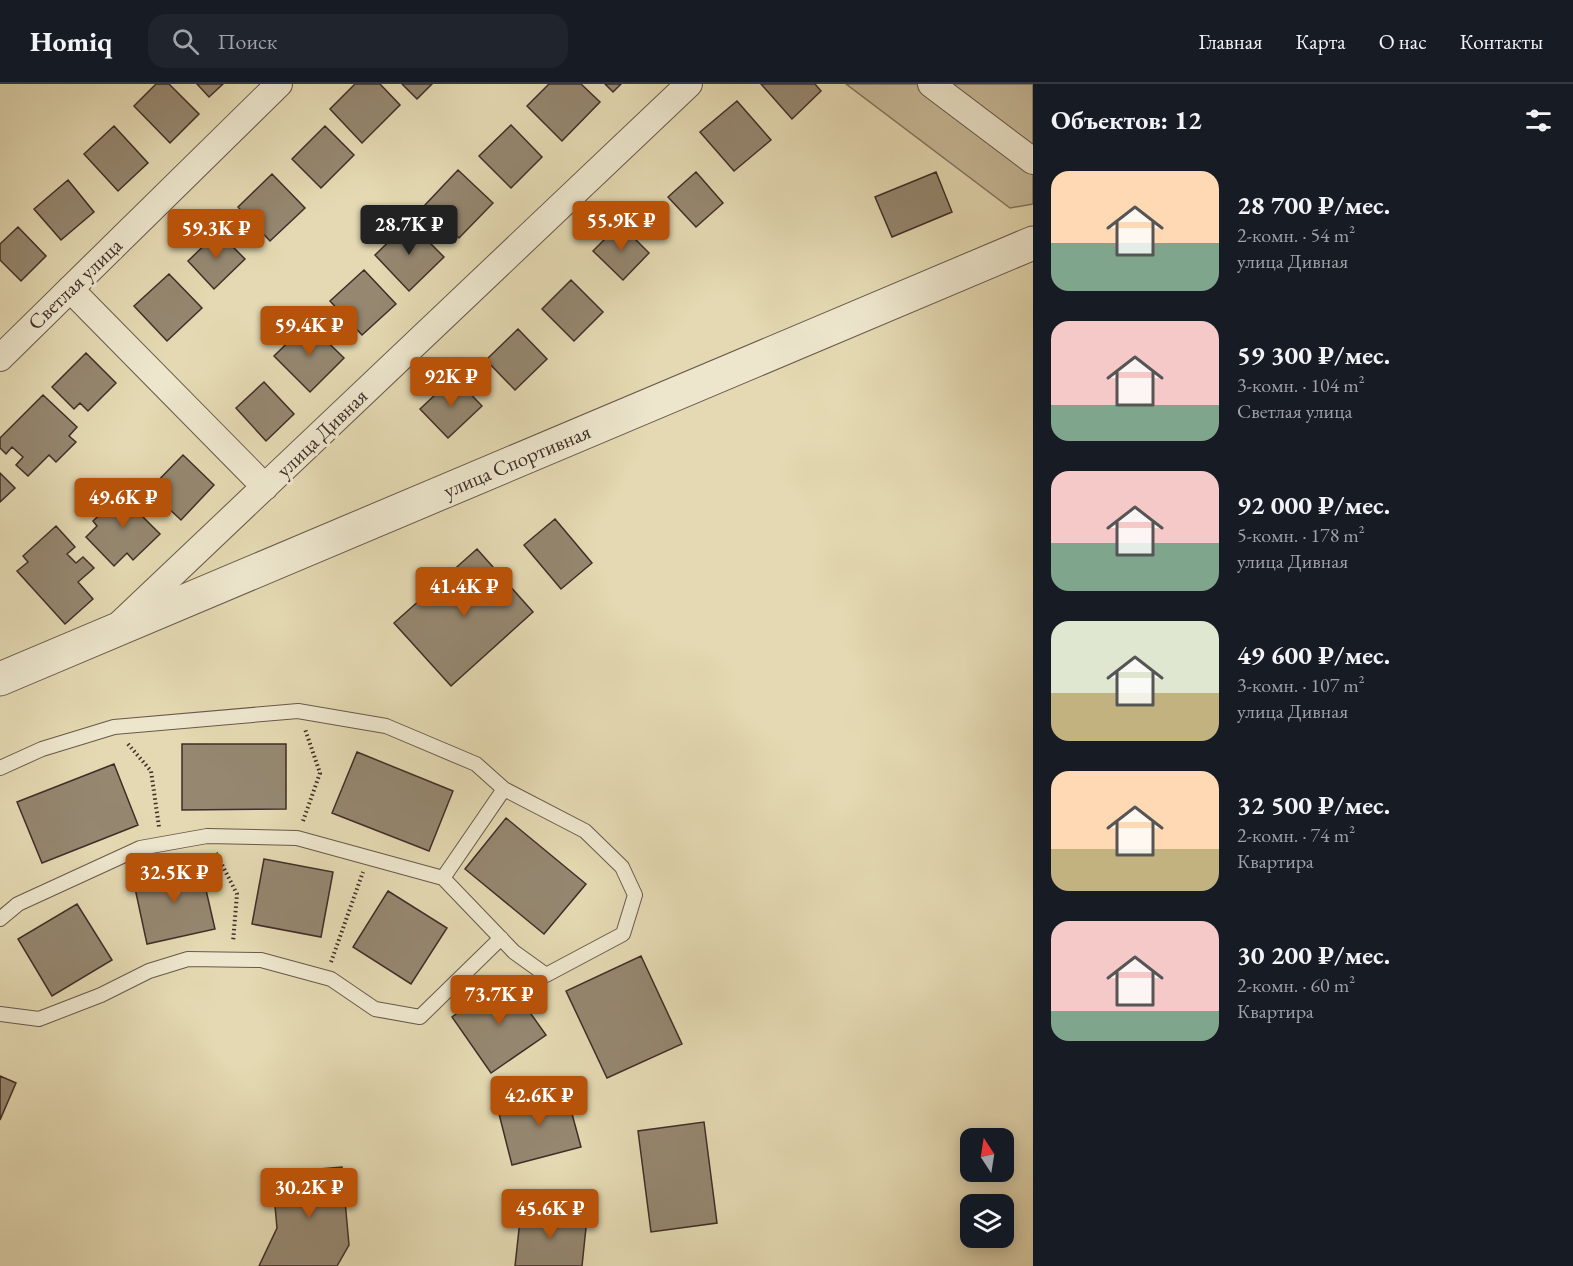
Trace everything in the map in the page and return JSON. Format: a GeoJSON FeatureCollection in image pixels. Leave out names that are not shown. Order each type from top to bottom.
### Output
{"type":"FeatureCollection","features":[{"type":"Feature","properties":{"kind":"street","name":"Светлая улица"},"geometry":{"type":"LineString","coordinates":[[0,358],[279,84]]}},
{"type":"Feature","properties":{"kind":"street","name":"улица Дивная"},"geometry":{"type":"LineString","coordinates":[[112,632],[689,84]]}},
{"type":"Feature","properties":{"kind":"street"},"geometry":{"type":"LineString","coordinates":[[931,84],[1033,160]]}},
{"type":"Feature","properties":{"kind":"street","name":"улица Спортивная"},"geometry":{"type":"LineString","coordinates":[[0,679],[1033,243]]}},
{"type":"Feature","properties":{"kind":"street"},"geometry":{"type":"LineString","coordinates":[[70,289],[266,487]]}},
{"type":"Feature","properties":{"kind":"lane"},"geometry":{"type":"LineString","coordinates":[[0,768],[42,750],[114,727],[298,711],[386,726],[476,764],[504,789],[585,831],[622,867],[634,895],[623,934],[546,975],[514,952],[443,878],[297,838],[207,836],[130,852],[18,904],[0,919]]}},
{"type":"Feature","properties":{"kind":"lane"},"geometry":{"type":"LineString","coordinates":[[443,878],[504,789]]}},
{"type":"Feature","properties":{"kind":"lane"},"geometry":{"type":"LineString","coordinates":[[0,1014],[39,1019],[101,995],[149,971],[188,959],[261,960],[326,977],[375,1008],[420,1017],[501,938]]}},
{"type":"Feature","properties":{"kind":"path"},"geometry":{"type":"LineString","coordinates":[[297,838],[320,772],[298,711]]}},
{"type":"Feature","properties":{"kind":"path"},"geometry":{"type":"LineString","coordinates":[[114,727],[151,771],[162,844]]}},
{"type":"Feature","properties":{"kind":"path"},"geometry":{"type":"LineString","coordinates":[[207,836],[237,894],[232,960]]}},
{"type":"Feature","properties":{"kind":"path"},"geometry":{"type":"LineString","coordinates":[[326,977],[368,858]]}},
{"type":"Feature","properties":{"kind":"shaded area"},"geometry":{"type":"Polygon","coordinates":[[[846,84],[1033,84],[1033,204],[1010,208],[846,84]]]}},
{"type":"Feature","properties":{"kind":"building"},"geometry":{"type":"Polygon","coordinates":[[[156,84],[169,84],[199,114],[170,143],[134,106],[156,84]]]}},
{"type":"Feature","properties":{"kind":"building"},"geometry":{"type":"Polygon","coordinates":[[[197,84],[223,84],[209,97],[197,84]]]}},
{"type":"Feature","properties":{"kind":"building"},"geometry":{"type":"Polygon","coordinates":[[[355,84],[380,84],[400,105],[362,143],[330,109],[355,84]]]}},
{"type":"Feature","properties":{"kind":"building"},"geometry":{"type":"Polygon","coordinates":[[[402,84],[432,84],[417,99],[402,84]]]}},
{"type":"Feature","properties":{"kind":"building"},"geometry":{"type":"Polygon","coordinates":[[[549,84],[581,84],[600,102],[562,141],[527,106],[549,84]]]}},
{"type":"Feature","properties":{"kind":"building"},"geometry":{"type":"Polygon","coordinates":[[[605,84],[621,84],[613,92],[605,84]]]}},
{"type":"Feature","properties":{"kind":"building"},"geometry":{"type":"Polygon","coordinates":[[[761,84],[815,84],[821,91],[792,119],[761,84]]]}},
{"type":"Feature","properties":{"kind":"building"},"geometry":{"type":"Polygon","coordinates":[[[737,101],[771,140],[734,171],[700,132],[737,101]]]}},
{"type":"Feature","properties":{"kind":"building"},"geometry":{"type":"Polygon","coordinates":[[[511,125],[542,157],[511,188],[479,156],[511,125]]]}},
{"type":"Feature","properties":{"kind":"building"},"geometry":{"type":"Polygon","coordinates":[[[114,126],[148,163],[118,191],[84,154],[114,126]]]}},
{"type":"Feature","properties":{"kind":"building"},"geometry":{"type":"Polygon","coordinates":[[[325,126],[354,155],[321,188],[292,159],[325,126]]]}},
{"type":"Feature","properties":{"kind":"building"},"geometry":{"type":"Polygon","coordinates":[[[458,170],[493,203],[459,238],[425,205],[458,170]]]}},
{"type":"Feature","properties":{"kind":"building"},"geometry":{"type":"Polygon","coordinates":[[[696,172],[723,203],[696,227],[668,197],[696,172]]]}},
{"type":"Feature","properties":{"kind":"building"},"geometry":{"type":"Polygon","coordinates":[[[936,172],[952,212],[892,237],[875,197],[936,172]]]}},
{"type":"Feature","properties":{"kind":"building"},"geometry":{"type":"Polygon","coordinates":[[[272,174],[305,208],[270,241],[238,207],[272,174]]]}},
{"type":"Feature","properties":{"kind":"building"},"geometry":{"type":"Polygon","coordinates":[[[68,180],[94,212],[61,240],[34,209],[68,180]]]}},
{"type":"Feature","properties":{"kind":"building"},"geometry":{"type":"Polygon","coordinates":[[[409,222],[444,257],[409,291],[375,255],[409,222]]]}},
{"type":"Feature","properties":{"kind":"building"},"geometry":{"type":"Polygon","coordinates":[[[620,224],[649,253],[623,280],[593,251],[620,224]]]}},
{"type":"Feature","properties":{"kind":"building"},"geometry":{"type":"Polygon","coordinates":[[[18,227],[46,256],[21,281],[0,260],[0,244],[18,227]]]}},
{"type":"Feature","properties":{"kind":"building"},"geometry":{"type":"Polygon","coordinates":[[[218,232],[245,259],[214,289],[188,261],[218,232]]]}},
{"type":"Feature","properties":{"kind":"building"},"geometry":{"type":"Polygon","coordinates":[[[364,270],[396,304],[362,335],[330,301],[364,270]]]}},
{"type":"Feature","properties":{"kind":"building"},"geometry":{"type":"Polygon","coordinates":[[[169,274],[202,308],[167,341],[134,306],[169,274]]]}},
{"type":"Feature","properties":{"kind":"building"},"geometry":{"type":"Polygon","coordinates":[[[571,280],[603,312],[574,341],[542,309],[571,280]]]}},
{"type":"Feature","properties":{"kind":"building"},"geometry":{"type":"Polygon","coordinates":[[[308,323],[344,358],[310,392],[274,356],[308,323]]]}},
{"type":"Feature","properties":{"kind":"building"},"geometry":{"type":"Polygon","coordinates":[[[518,329],[547,359],[515,390],[486,360],[518,329]]]}},
{"type":"Feature","properties":{"kind":"building"},"geometry":{"type":"Polygon","coordinates":[[[86,353],[116,383],[88,411],[80,403],[74,409],[52,387],[86,353]]]}},
{"type":"Feature","properties":{"kind":"building"},"geometry":{"type":"Polygon","coordinates":[[[454,377],[482,406],[448,438],[420,409],[454,377]]]}},
{"type":"Feature","properties":{"kind":"building"},"geometry":{"type":"Polygon","coordinates":[[[264,382],[294,414],[266,441],[236,408],[264,382]]]}},
{"type":"Feature","properties":{"kind":"building"},"geometry":{"type":"Polygon","coordinates":[[[43,395],[77,427],[69,436],[76,442],[56,462],[49,455],[28,476],[16,465],[23,457],[12,447],[6,454],[0,448],[0,438],[43,395]]]}},
{"type":"Feature","properties":{"kind":"building"},"geometry":{"type":"Polygon","coordinates":[[[183,455],[214,485],[181,520],[149,490],[183,455]]]}},
{"type":"Feature","properties":{"kind":"building"},"geometry":{"type":"Polygon","coordinates":[[[0,473],[15,488],[0,502],[0,473]]]}},
{"type":"Feature","properties":{"kind":"building"},"geometry":{"type":"Polygon","coordinates":[[[127,488],[148,509],[141,515],[160,534],[133,560],[127,553],[114,566],[86,537],[97,526],[93,521],[127,488]]]}},
{"type":"Feature","properties":{"kind":"building"},"geometry":{"type":"Polygon","coordinates":[[[555,519],[592,563],[561,589],[524,545],[555,519]]]}},
{"type":"Feature","properties":{"kind":"building"},"geometry":{"type":"Polygon","coordinates":[[[56,526],[75,547],[67,554],[76,563],[83,557],[94,568],[78,582],[93,599],[65,624],[17,571],[28,562],[23,556],[56,526]]]}},
{"type":"Feature","properties":{"kind":"building"},"geometry":{"type":"Polygon","coordinates":[[[477,549],[533,612],[451,686],[394,623],[477,549]]]}},
{"type":"Feature","properties":{"kind":"building"},"geometry":{"type":"Polygon","coordinates":[[[182,744],[286,744],[286,809],[182,810],[182,744]]]}},
{"type":"Feature","properties":{"kind":"building"},"geometry":{"type":"Polygon","coordinates":[[[357,752],[453,791],[429,851],[332,813],[357,752]]]}},
{"type":"Feature","properties":{"kind":"building"},"geometry":{"type":"Polygon","coordinates":[[[114,764],[138,825],[42,863],[17,802],[114,764]]]}},
{"type":"Feature","properties":{"kind":"building"},"geometry":{"type":"Polygon","coordinates":[[[506,818],[586,884],[544,934],[465,869],[506,818]]]}},
{"type":"Feature","properties":{"kind":"building"},"geometry":{"type":"Polygon","coordinates":[[[264,859],[333,872],[321,937],[252,924],[264,859]]]}},
{"type":"Feature","properties":{"kind":"building"},"geometry":{"type":"Polygon","coordinates":[[[200,864],[215,929],[147,944],[133,879],[200,864]]]}},
{"type":"Feature","properties":{"kind":"building"},"geometry":{"type":"Polygon","coordinates":[[[388,891],[447,928],[411,984],[353,947],[388,891]]]}},
{"type":"Feature","properties":{"kind":"building"},"geometry":{"type":"Polygon","coordinates":[[[77,904],[112,960],[52,996],[18,939],[77,904]]]}},
{"type":"Feature","properties":{"kind":"building"},"geometry":{"type":"Polygon","coordinates":[[[641,956],[682,1044],[607,1078],[566,991],[641,956]]]}},
{"type":"Feature","properties":{"kind":"building"},"geometry":{"type":"Polygon","coordinates":[[[506,979],[546,1035],[491,1073],[452,1017],[506,979]]]}},
{"type":"Feature","properties":{"kind":"building"},"geometry":{"type":"Polygon","coordinates":[[[0,1076],[16,1083],[0,1120],[0,1076]]]}},
{"type":"Feature","properties":{"kind":"building"},"geometry":{"type":"Polygon","coordinates":[[[565,1088],[581,1147],[512,1165],[497,1106],[565,1088]]]}},
{"type":"Feature","properties":{"kind":"building"},"geometry":{"type":"Polygon","coordinates":[[[704,1122],[717,1223],[651,1232],[638,1131],[704,1122]]]}},
{"type":"Feature","properties":{"kind":"building"},"geometry":{"type":"Polygon","coordinates":[[[342,1167],[349,1245],[337,1266],[259,1266],[277,1228],[272,1173],[342,1167]]]}},
{"type":"Feature","properties":{"kind":"building"},"geometry":{"type":"Polygon","coordinates":[[[521,1211],[587,1218],[582,1266],[515,1266],[521,1211]]]}}]}
